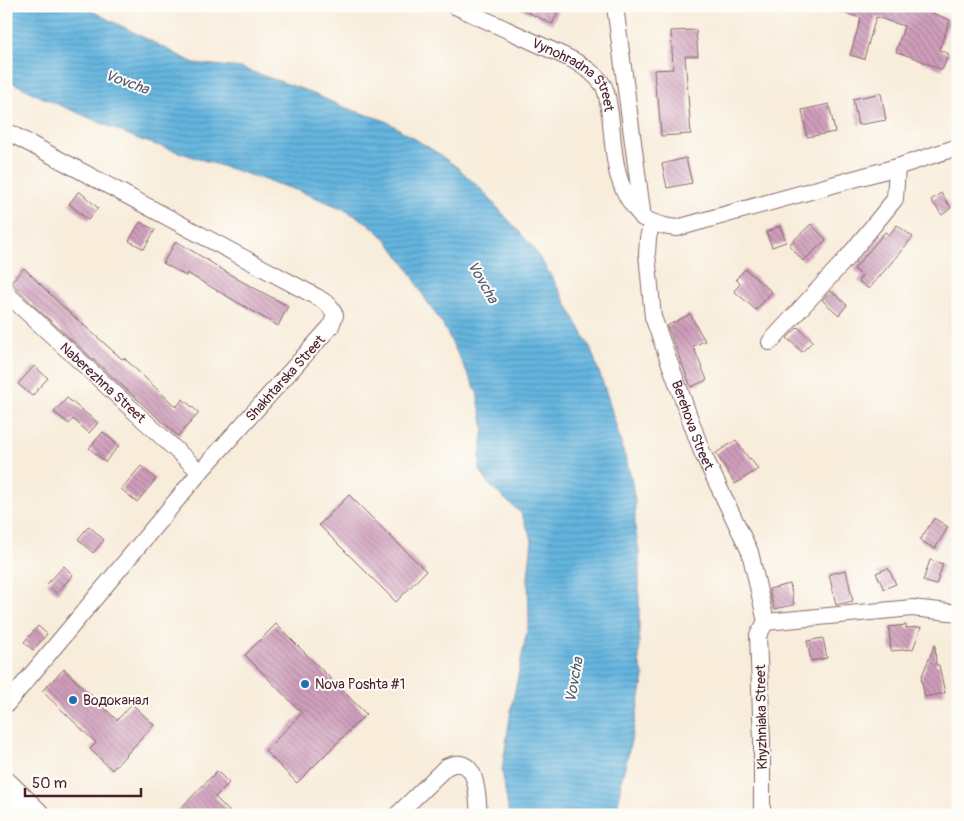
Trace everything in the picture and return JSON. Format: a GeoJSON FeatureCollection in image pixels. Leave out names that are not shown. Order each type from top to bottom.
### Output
{"type":"FeatureCollection","features":[{"type":"Feature","properties":{"kind":"highway"},"geometry":{"type":"LineString","coordinates":[[10,795],[37,815]]}},
{"type":"Feature","properties":{"kind":"street","name":"Vynohradna Street"},"geometry":{"type":"LineString","coordinates":[[455,6],[573,60],[591,72],[603,85],[609,110],[618,177],[622,190],[632,206],[648,220]]}},
{"type":"Feature","properties":{"kind":"street","name":"Berehova Street"},"geometry":{"type":"LineString","coordinates":[[615,6],[648,220],[647,254],[652,317],[702,452],[750,552],[766,622]]}},
{"type":"Feature","properties":{"kind":"street","name":"Shakhtarska Street"},"geometry":{"type":"LineString","coordinates":[[6,131],[317,297],[329,305],[335,315],[331,326],[200,472],[6,705]]}},
{"type":"Feature","properties":{"kind":"street"},"geometry":{"type":"LineString","coordinates":[[648,220],[664,227],[677,228],[897,167],[958,147]]}},
{"type":"Feature","properties":{"kind":"street"},"geometry":{"type":"LineString","coordinates":[[770,342],[846,259],[895,199],[897,167]]}},
{"type":"Feature","properties":{"kind":"street","name":"Naberezhna Street"},"geometry":{"type":"LineString","coordinates":[[6,293],[200,472]]}},
{"type":"Feature","properties":{"kind":"street"},"geometry":{"type":"LineString","coordinates":[[766,622],[912,608],[958,613]]}},
{"type":"Feature","properties":{"kind":"street","name":"Khyzhniaka Street"},"geometry":{"type":"LineString","coordinates":[[762,815],[762,741],[758,635],[766,622]]}},
{"type":"Feature","properties":{"kind":"street"},"geometry":{"type":"LineString","coordinates":[[398,815],[446,767],[455,763],[464,764],[470,769],[475,779],[479,815]]}},
{"type":"Feature","properties":{"kind":"water","name":"Vovcha"},"geometry":{"type":"Polygon","coordinates":[[[6,6],[82,6],[194,63],[241,68],[302,89],[346,108],[386,121],[458,168],[480,188],[531,245],[553,279],[591,349],[607,395],[631,477],[635,502],[635,527],[639,552],[639,662],[644,677],[621,781],[617,815],[509,815],[502,770],[511,710],[529,621],[528,577],[532,540],[521,513],[491,487],[480,470],[484,429],[477,392],[443,325],[409,270],[387,240],[368,223],[339,207],[299,191],[138,139],[39,96],[6,79],[6,6]]]}},
{"type":"Feature","properties":{"kind":"building"},"geometry":{"type":"Polygon","coordinates":[[[515,6],[561,6],[552,24],[515,6]]]}},
{"type":"Feature","properties":{"kind":"building"},"geometry":{"type":"Polygon","coordinates":[[[834,6],[914,6],[950,20],[939,50],[949,54],[942,70],[896,52],[904,26],[876,17],[864,59],[850,55],[861,18],[833,10],[834,6]]]}},
{"type":"Feature","properties":{"kind":"building"},"geometry":{"type":"Polygon","coordinates":[[[696,30],[698,56],[685,56],[691,134],[661,136],[654,70],[673,69],[671,31],[696,30]]]}},
{"type":"Feature","properties":{"kind":"building"},"geometry":{"type":"Polygon","coordinates":[[[881,93],[886,120],[858,125],[853,99],[881,93]]]}},
{"type":"Feature","properties":{"kind":"building"},"geometry":{"type":"Polygon","coordinates":[[[829,104],[835,132],[807,137],[802,110],[829,104]]]}},
{"type":"Feature","properties":{"kind":"building"},"geometry":{"type":"Polygon","coordinates":[[[686,158],[692,183],[667,188],[662,164],[686,158]]]}},
{"type":"Feature","properties":{"kind":"building"},"geometry":{"type":"Polygon","coordinates":[[[79,191],[98,208],[88,220],[69,204],[79,191]]]}},
{"type":"Feature","properties":{"kind":"building"},"geometry":{"type":"Polygon","coordinates":[[[941,193],[951,208],[942,215],[931,200],[941,193]]]}},
{"type":"Feature","properties":{"kind":"building"},"geometry":{"type":"Polygon","coordinates":[[[140,222],[155,230],[144,249],[129,241],[140,222]]]}},
{"type":"Feature","properties":{"kind":"building"},"geometry":{"type":"Polygon","coordinates":[[[811,224],[826,240],[803,261],[789,245],[811,224]]]}},
{"type":"Feature","properties":{"kind":"building"},"geometry":{"type":"Polygon","coordinates":[[[897,225],[913,237],[869,289],[858,281],[862,276],[854,269],[885,232],[889,235],[897,225]]]}},
{"type":"Feature","properties":{"kind":"building"},"geometry":{"type":"Polygon","coordinates":[[[780,226],[786,242],[772,247],[766,232],[780,226]]]}},
{"type":"Feature","properties":{"kind":"building"},"geometry":{"type":"Polygon","coordinates":[[[176,241],[241,281],[288,306],[278,326],[187,273],[186,276],[163,263],[176,241]]]}},
{"type":"Feature","properties":{"kind":"building"},"geometry":{"type":"Polygon","coordinates":[[[24,268],[61,305],[122,359],[124,358],[176,407],[183,399],[199,413],[178,436],[33,305],[11,282],[24,268]]]}},
{"type":"Feature","properties":{"kind":"building"},"geometry":{"type":"Polygon","coordinates":[[[745,269],[772,292],[756,310],[734,291],[740,284],[736,279],[745,269]]]}},
{"type":"Feature","properties":{"kind":"building"},"geometry":{"type":"Polygon","coordinates":[[[831,291],[847,305],[839,315],[822,300],[831,291]]]}},
{"type":"Feature","properties":{"kind":"building"},"geometry":{"type":"Polygon","coordinates":[[[690,314],[705,341],[693,346],[707,380],[691,387],[667,326],[690,314]]]}},
{"type":"Feature","properties":{"kind":"building"},"geometry":{"type":"Polygon","coordinates":[[[798,327],[813,341],[802,352],[787,338],[798,327]]]}},
{"type":"Feature","properties":{"kind":"building"},"geometry":{"type":"Polygon","coordinates":[[[34,366],[48,378],[32,396],[18,384],[34,366]]]}},
{"type":"Feature","properties":{"kind":"building"},"geometry":{"type":"Polygon","coordinates":[[[67,398],[98,423],[89,433],[73,419],[69,424],[54,412],[67,398]]]}},
{"type":"Feature","properties":{"kind":"building"},"geometry":{"type":"Polygon","coordinates":[[[103,432],[119,446],[105,462],[89,448],[103,432]]]}},
{"type":"Feature","properties":{"kind":"building"},"geometry":{"type":"Polygon","coordinates":[[[736,440],[758,469],[735,484],[716,453],[736,440]]]}},
{"type":"Feature","properties":{"kind":"building"},"geometry":{"type":"Polygon","coordinates":[[[141,466],[156,479],[137,502],[121,489],[141,466]]]}},
{"type":"Feature","properties":{"kind":"building"},"geometry":{"type":"Polygon","coordinates":[[[349,495],[426,571],[396,602],[319,525],[349,495]]]}},
{"type":"Feature","properties":{"kind":"building"},"geometry":{"type":"Polygon","coordinates":[[[934,518],[948,527],[935,549],[920,540],[934,518]]]}},
{"type":"Feature","properties":{"kind":"building"},"geometry":{"type":"Polygon","coordinates":[[[89,526],[104,540],[93,553],[78,539],[89,526]]]}},
{"type":"Feature","properties":{"kind":"building"},"geometry":{"type":"Polygon","coordinates":[[[930,560],[943,564],[936,585],[923,581],[930,560]]]}},
{"type":"Feature","properties":{"kind":"building"},"geometry":{"type":"Polygon","coordinates":[[[64,566],[73,575],[57,593],[47,584],[64,566]]]}},
{"type":"Feature","properties":{"kind":"building"},"geometry":{"type":"Polygon","coordinates":[[[888,568],[896,584],[884,589],[876,573],[888,568]]]}},
{"type":"Feature","properties":{"kind":"building"},"geometry":{"type":"Polygon","coordinates":[[[846,570],[853,601],[836,605],[829,574],[846,570]]]}},
{"type":"Feature","properties":{"kind":"building"},"geometry":{"type":"Polygon","coordinates":[[[790,584],[794,605],[774,609],[769,589],[790,584]]]}},
{"type":"Feature","properties":{"kind":"building","name":"Nova Poshta #1"},"geometry":{"type":"Polygon","coordinates":[[[276,624],[366,714],[297,783],[265,751],[302,713],[245,655],[276,624]]]}},
{"type":"Feature","properties":{"kind":"building"},"geometry":{"type":"Polygon","coordinates":[[[906,625],[906,628],[921,627],[913,649],[891,651],[889,627],[906,625]]]}},
{"type":"Feature","properties":{"kind":"building"},"geometry":{"type":"Polygon","coordinates":[[[38,626],[47,634],[33,650],[24,642],[38,626]]]}},
{"type":"Feature","properties":{"kind":"building"},"geometry":{"type":"Polygon","coordinates":[[[823,638],[827,658],[811,661],[807,641],[823,638]]]}},
{"type":"Feature","properties":{"kind":"building"},"geometry":{"type":"Polygon","coordinates":[[[935,644],[936,665],[939,665],[945,693],[925,697],[921,678],[935,644]]]}},
{"type":"Feature","properties":{"kind":"building"},"geometry":{"type":"Polygon","coordinates":[[[64,669],[117,720],[132,704],[154,725],[112,770],[90,749],[96,743],[42,691],[64,669]]]}},
{"type":"Feature","properties":{"kind":"building"},"geometry":{"type":"Polygon","coordinates":[[[217,771],[229,783],[215,797],[233,815],[174,815],[217,771]]]}},
{"type":"Feature","properties":{"kind":"place","name":"Nova Poshta #1"},"geometry":{"type":"Point","coordinates":[305,684]}},
{"type":"Feature","properties":{"kind":"place","name":"Водоканал"},"geometry":{"type":"Point","coordinates":[73,700]}}]}
